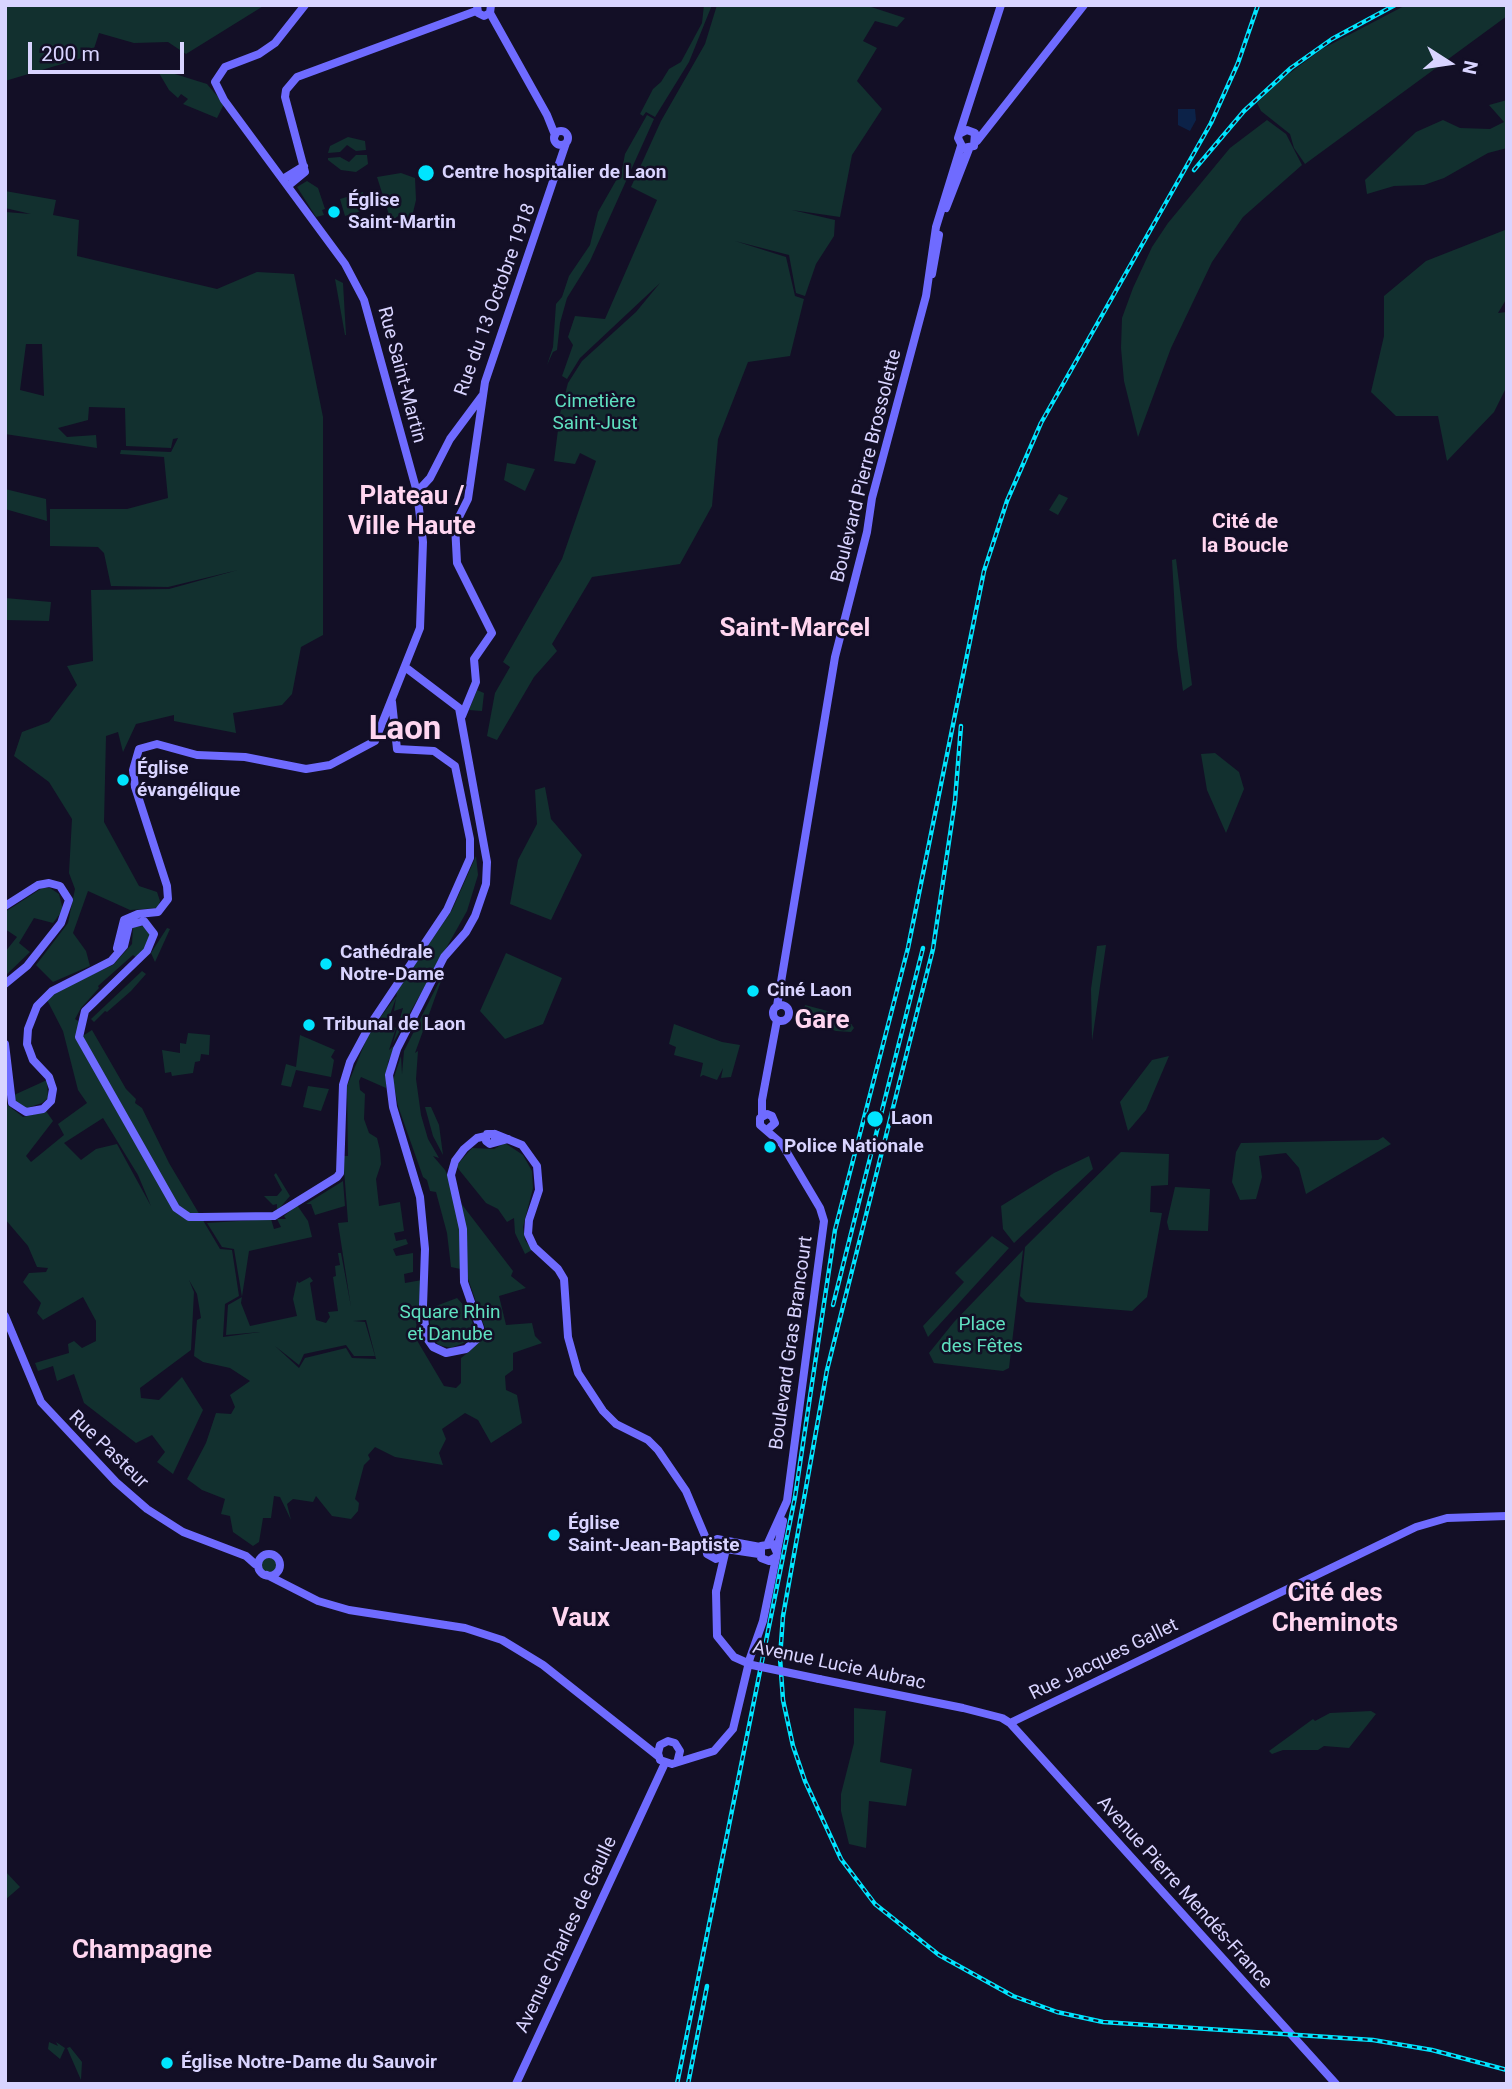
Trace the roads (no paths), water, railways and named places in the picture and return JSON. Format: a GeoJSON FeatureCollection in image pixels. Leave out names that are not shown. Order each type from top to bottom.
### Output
{"type":"FeatureCollection","features":[{"type":"Feature","properties":{"kind":"main road","name":"Rue Saint-Martin"},"geometry":{"type":"LineString","coordinates":[[119,949],[124,920],[130,916],[158,912],[168,900],[167,886],[137,795],[133,770],[139,750],[157,744],[197,755],[241,757],[320,768],[375,741],[418,635],[422,611],[423,542],[415,479],[400,438],[389,383],[364,300],[345,264],[224,100],[215,80],[225,67],[259,54],[275,44],[304,5]]}},
{"type":"Feature","properties":{"kind":"main road"},"geometry":{"type":"LineString","coordinates":[[965,148],[970,134],[966,114],[1002,5]]}},
{"type":"Feature","properties":{"kind":"main road"},"geometry":{"type":"LineString","coordinates":[[965,148],[958,138],[987,126],[1084,5]]}},
{"type":"Feature","properties":{"kind":"main road"},"geometry":{"type":"LineString","coordinates":[[284,181],[304,166],[285,97],[286,90],[297,77],[477,8],[484,16],[490,9],[559,133],[562,144]]}},
{"type":"Feature","properties":{"kind":"main road"},"geometry":{"type":"LineString","coordinates":[[559,133],[568,135],[562,144]]}},
{"type":"Feature","properties":{"kind":"main road","name":"Rue du 13 Octobre 1918"},"geometry":{"type":"LineString","coordinates":[[417,492],[429,481],[450,439],[484,393],[504,317],[521,280],[562,161],[562,144]]}},
{"type":"Feature","properties":{"kind":"main road","name":"Boulevard Pierre Brossolette"},"geometry":{"type":"LineString","coordinates":[[926,296],[929,258],[940,209],[965,148]]}},
{"type":"Feature","properties":{"kind":"main road","name":"Boulevard Pierre Brossolette"},"geometry":{"type":"LineString","coordinates":[[780,1006],[810,792],[835,657],[867,532],[872,498],[926,296],[946,209],[965,148]]}},
{"type":"Feature","properties":{"kind":"main road"},"geometry":{"type":"LineString","coordinates":[[462,716],[476,682],[474,659],[492,635],[457,563],[454,547],[455,525],[468,499],[484,393]]}},
{"type":"Feature","properties":{"kind":"main road"},"geometry":{"type":"LineString","coordinates":[[405,667],[455,702],[462,716],[486,852],[487,878],[480,903],[466,932],[444,957],[394,1055],[389,1075],[396,1120],[420,1197],[425,1249],[423,1306],[426,1336],[437,1350],[453,1353],[471,1346],[480,1328],[464,1282],[463,1229],[452,1180],[455,1161],[468,1145],[491,1139],[508,1139],[525,1147],[537,1166],[539,1190],[529,1220],[528,1234],[534,1247],[558,1269],[564,1279],[568,1331],[578,1373],[603,1412],[616,1424],[648,1440],[658,1450],[679,1478],[698,1521],[711,1540],[725,1552]]}},
{"type":"Feature","properties":{"kind":"main road"},"geometry":{"type":"LineString","coordinates":[[5,1044],[12,1103],[26,1112],[43,1109],[51,1101],[54,1089],[49,1077],[29,1051],[28,1029],[43,999],[119,949],[132,922],[144,921],[153,928],[153,939],[139,961],[85,1011],[79,1027],[79,1037],[178,1211],[201,1217],[277,1215],[299,1198],[337,1177],[340,1173],[343,1084],[350,1062],[370,1025],[447,910],[467,866],[470,839],[458,771],[452,763],[434,751],[397,749],[392,702]]}},
{"type":"Feature","properties":{"kind":"main road"},"geometry":{"type":"LineString","coordinates":[[384,724],[396,733]]}},
{"type":"Feature","properties":{"kind":"main road"},"geometry":{"type":"LineString","coordinates":[[775,1123],[767,1130],[760,1125],[765,1115],[780,1020],[773,1013],[780,1006],[802,885],[800,878]]}},
{"type":"Feature","properties":{"kind":"main road"},"geometry":{"type":"LineString","coordinates":[[5,906],[38,886],[49,883],[60,887],[69,900],[61,923],[27,966],[5,984]]}},
{"type":"Feature","properties":{"kind":"main road","name":"Boulevard Gras Brancourt"},"geometry":{"type":"LineString","coordinates":[[704,1754],[719,1748],[735,1726],[770,1581],[772,1557],[785,1508],[824,1225],[822,1213],[774,1118],[765,1115]]}},
{"type":"Feature","properties":{"kind":"main road","name":"Boulevard Gras Brancourt"},"geometry":{"type":"LineString","coordinates":[[767,1130],[782,1144],[808,1187]]}},
{"type":"Feature","properties":{"kind":"main road","name":"Rue Pasteur"},"geometry":{"type":"LineString","coordinates":[[5,1316],[33,1390],[47,1411],[116,1482],[161,1519],[191,1536],[242,1554],[261,1556]]}},
{"type":"Feature","properties":{"kind":"main road"},"geometry":{"type":"LineString","coordinates":[[762,1548],[785,1508]]}},
{"type":"Feature","properties":{"kind":"main road","name":"Rue Jacques Gallet"},"geometry":{"type":"LineString","coordinates":[[1010,1723],[1416,1527],[1447,1518],[1507,1516]]}},
{"type":"Feature","properties":{"kind":"main road"},"geometry":{"type":"LineString","coordinates":[[711,1540],[762,1548],[772,1557]]}},
{"type":"Feature","properties":{"kind":"main road","name":"Avenue Lucie Aubrac"},"geometry":{"type":"LineString","coordinates":[[711,1540],[707,1554],[712,1558],[717,1590],[717,1636],[734,1657],[752,1665],[963,1708],[1002,1718],[1010,1723]]}},
{"type":"Feature","properties":{"kind":"main road"},"geometry":{"type":"LineString","coordinates":[[712,1558],[725,1552],[762,1548],[772,1557]]}},
{"type":"Feature","properties":{"kind":"main road","name":"Avenue Lucie Aubrac"},"geometry":{"type":"LineString","coordinates":[[717,1590],[725,1552]]}},
{"type":"Feature","properties":{"kind":"main road","name":"Rue Pasteur"},"geometry":{"type":"LineString","coordinates":[[242,1554],[255,1564]]}},
{"type":"Feature","properties":{"kind":"main road"},"geometry":{"type":"LineString","coordinates":[[293,1587],[275,1556],[261,1556],[255,1564],[259,1572],[318,1601],[349,1610],[465,1628],[502,1640],[543,1665],[661,1759],[704,1754]]}},
{"type":"Feature","properties":{"kind":"main road"},"geometry":{"type":"LineString","coordinates":[[267,1575],[275,1574],[282,1567]]}},
{"type":"Feature","properties":{"kind":"main road","name":"Avenue Pierre Mendés-France"},"geometry":{"type":"LineString","coordinates":[[1010,1723],[1336,2084]]}},
{"type":"Feature","properties":{"kind":"main road"},"geometry":{"type":"LineString","coordinates":[[637,1742],[671,1742],[679,1748],[704,1754]]}},
{"type":"Feature","properties":{"kind":"main road","name":"Avenue Charles de Gaulle"},"geometry":{"type":"LineString","coordinates":[[516,2084],[647,1798],[661,1759],[663,1743]]}},
{"type":"Feature","properties":{"kind":"main road"},"geometry":{"type":"LineString","coordinates":[[678,1759],[679,1748]]}},
{"type":"Feature","properties":{"kind":"water"},"geometry":{"type":"Polygon","coordinates":[[[1178,109],[1195,109],[1196,120],[1190,131],[1178,125],[1178,109]]]}},
{"type":"Feature","properties":{"kind":"railway"},"geometry":{"type":"LineString","coordinates":[[677,2084],[795,1497],[835,1230],[908,948],[984,571],[1007,501],[1041,423],[1211,123],[1238,63],[1258,5]]}},
{"type":"Feature","properties":{"kind":"railway"},"geometry":{"type":"LineString","coordinates":[[1194,170],[1244,111],[1291,68],[1332,39],[1395,5]]}},
{"type":"Feature","properties":{"kind":"railway"},"geometry":{"type":"LineString","coordinates":[[961,726],[955,801],[933,949],[827,1370],[783,1616],[780,1658],[783,1700],[793,1746],[805,1781],[841,1859],[875,1904],[939,1955],[1013,1996],[1057,2012],[1103,2022],[1373,2040],[1432,2050],[1507,2070]]}},
{"type":"Feature","properties":{"kind":"railway"},"geometry":{"type":"LineString","coordinates":[[833,1305],[923,948]]}},
{"type":"Feature","properties":{"kind":"railway"},"geometry":{"type":"LineString","coordinates":[[688,2084],[707,1986]]}},
{"type":"Feature","properties":{"kind":"place","name":"Centre hospitalier de Laon"},"geometry":{"type":"Point","coordinates":[426,173]}},
{"type":"Feature","properties":{"kind":"place","name":"Église Saint-Martin"},"geometry":{"type":"Point","coordinates":[334,212]}},
{"type":"Feature","properties":{"kind":"place","name":"Église évangélique"},"geometry":{"type":"Point","coordinates":[123,780]}},
{"type":"Feature","properties":{"kind":"place","name":"Cathédrale Notre-Dame"},"geometry":{"type":"Point","coordinates":[326,964]}},
{"type":"Feature","properties":{"kind":"place","name":"Ciné Laon"},"geometry":{"type":"Point","coordinates":[753,991]}},
{"type":"Feature","properties":{"kind":"place","name":"Tribunal de Laon"},"geometry":{"type":"Point","coordinates":[309,1025]}},
{"type":"Feature","properties":{"kind":"place","name":"Laon"},"geometry":{"type":"Point","coordinates":[875,1119]}},
{"type":"Feature","properties":{"kind":"place","name":"Police Nationale"},"geometry":{"type":"Point","coordinates":[770,1147]}},
{"type":"Feature","properties":{"kind":"place","name":"Église Saint-Jean-Baptiste"},"geometry":{"type":"Point","coordinates":[554,1535]}},
{"type":"Feature","properties":{"kind":"place","name":"Église Notre-Dame du Sauvoir"},"geometry":{"type":"Point","coordinates":[167,2063]}},
{"type":"Feature","properties":{"kind":"district","name":"Plateau / Ville Haute"},"geometry":{"type":"Point","coordinates":[412,512]}},
{"type":"Feature","properties":{"kind":"district","name":"Cité de la Boucle"},"geometry":{"type":"Point","coordinates":[1245,535]}},
{"type":"Feature","properties":{"kind":"district","name":"Saint-Marcel"},"geometry":{"type":"Point","coordinates":[795,629]}},
{"type":"Feature","properties":{"kind":"district","name":"Laon"},"geometry":{"type":"Point","coordinates":[405,731]}},
{"type":"Feature","properties":{"kind":"district","name":"Gare"},"geometry":{"type":"Point","coordinates":[822,1021]}},
{"type":"Feature","properties":{"kind":"district","name":"Cité des Cheminots"},"geometry":{"type":"Point","coordinates":[1335,1609]}},
{"type":"Feature","properties":{"kind":"district","name":"Vaux"},"geometry":{"type":"Point","coordinates":[581,1619]}},
{"type":"Feature","properties":{"kind":"district","name":"Champagne"},"geometry":{"type":"Point","coordinates":[142,1951]}},
{"type":"Feature","properties":{"kind":"park label","name":"Cimetière Saint-Just"},"geometry":{"type":"Point","coordinates":[595,413]}},
{"type":"Feature","properties":{"kind":"park label","name":"Square Rhin et Danube"},"geometry":{"type":"Point","coordinates":[450,1324]}},
{"type":"Feature","properties":{"kind":"park label","name":"Place des Fêtes"},"geometry":{"type":"Point","coordinates":[982,1336]}}]}
